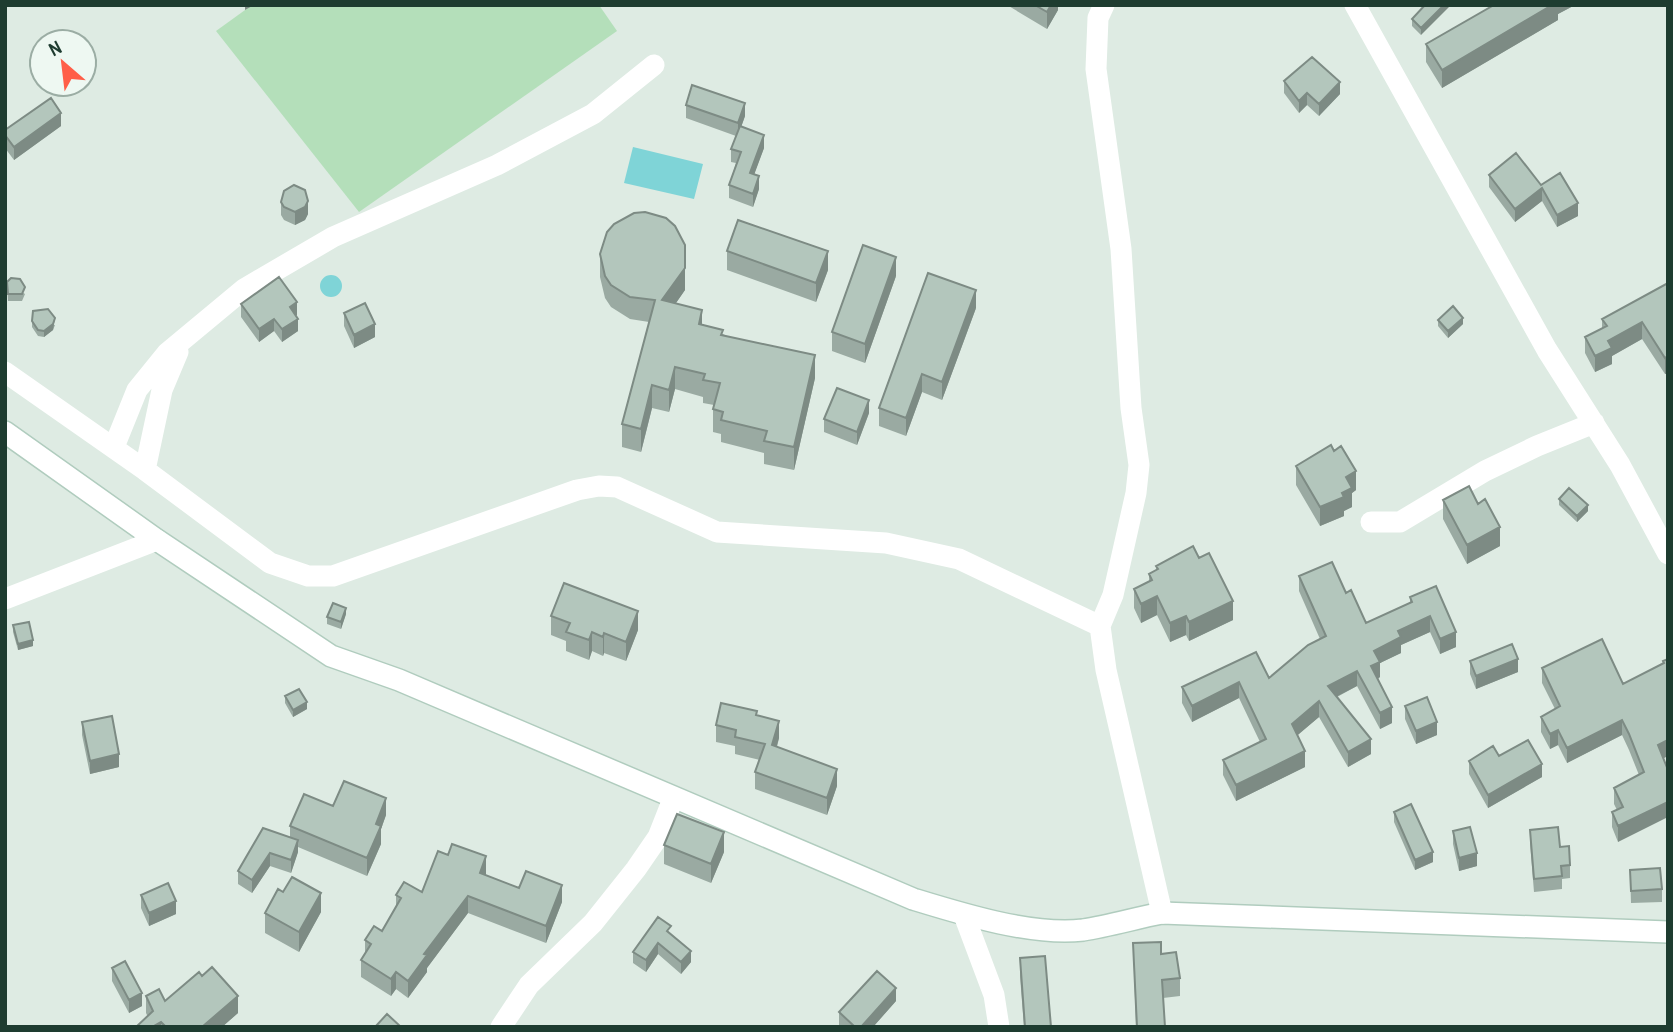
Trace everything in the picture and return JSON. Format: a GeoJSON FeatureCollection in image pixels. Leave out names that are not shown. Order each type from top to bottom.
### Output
{"type":"FeatureCollection","features":[{"type":"Feature","properties":{"kind":"street"},"geometry":{"type":"LineString","coordinates":[[1104,5],[1098,18],[1097,69],[1121,249],[1131,408],[1139,465],[1136,493],[1113,595],[1100,626],[1106,670],[1162,913]]}},
{"type":"Feature","properties":{"kind":"street"},"geometry":{"type":"LineString","coordinates":[[1355,5],[1546,350],[1594,423],[1668,554]]}},
{"type":"Feature","properties":{"kind":"street"},"geometry":{"type":"LineString","coordinates":[[114,447],[137,390],[167,353],[244,289],[333,237],[497,165],[593,114],[654,65]]}},
{"type":"Feature","properties":{"kind":"street"},"geometry":{"type":"LineString","coordinates":[[145,470],[162,390],[187,335]]}},
{"type":"Feature","properties":{"kind":"street"},"geometry":{"type":"LineString","coordinates":[[5,372],[114,447],[270,563],[308,576],[333,576],[577,490],[599,486],[617,487],[717,531],[886,543],[959,559],[1100,626]]}},
{"type":"Feature","properties":{"kind":"street"},"geometry":{"type":"LineString","coordinates":[[1371,522],[1400,522],[1485,471],[1594,423]]}},
{"type":"Feature","properties":{"kind":"street"},"geometry":{"type":"LineString","coordinates":[[5,432],[157,540],[331,656],[399,680],[673,799],[914,899],[964,915],[998,923],[1080,930],[1162,913],[1668,932]]}},
{"type":"Feature","properties":{"kind":"street"},"geometry":{"type":"LineString","coordinates":[[5,599],[157,540]]}},
{"type":"Feature","properties":{"kind":"street"},"geometry":{"type":"LineString","coordinates":[[501,1027],[529,985],[593,923],[636,869],[658,837],[673,799]]}},
{"type":"Feature","properties":{"kind":"street"},"geometry":{"type":"LineString","coordinates":[[964,915],[994,995],[999,1027]]}},
{"type":"Feature","properties":{"kind":"green space"},"geometry":{"type":"Polygon","coordinates":[[[252,5],[599,5],[617,31],[359,212],[216,31],[252,5]]]}},
{"type":"Feature","properties":{"kind":"water"},"geometry":{"type":"Polygon","coordinates":[[[633,147],[703,164],[694,199],[624,183],[633,147]]]}},
{"type":"Feature","properties":{"kind":"water"},"geometry":{"type":"Polygon","coordinates":[[[331,275],[339,278],[342,286],[339,294],[331,297],[323,294],[320,286],[323,278],[331,275]]]}},
{"type":"Feature","properties":{"kind":"building"},"geometry":{"type":"Polygon","coordinates":[[[1035,5],[1051,5],[1047,12],[1035,5]]]}},
{"type":"Feature","properties":{"kind":"building"},"geometry":{"type":"Polygon","coordinates":[[[1425,5],[1444,5],[1421,28],[1412,19],[1425,5]]]}},
{"type":"Feature","properties":{"kind":"building"},"geometry":{"type":"Polygon","coordinates":[[[1494,5],[1552,5],[1442,70],[1426,44],[1494,5]]]}},
{"type":"Feature","properties":{"kind":"building"},"geometry":{"type":"Polygon","coordinates":[[[1312,57],[1340,82],[1319,104],[1307,93],[1299,101],[1284,81],[1312,57]]]}},
{"type":"Feature","properties":{"kind":"building"},"geometry":{"type":"Polygon","coordinates":[[[692,85],[745,103],[738,123],[686,105],[692,85]]]}},
{"type":"Feature","properties":{"kind":"building"},"geometry":{"type":"Polygon","coordinates":[[[51,98],[61,113],[14,147],[5,135],[5,130],[51,98]]]}},
{"type":"Feature","properties":{"kind":"building"},"geometry":{"type":"Polygon","coordinates":[[[740,126],[764,135],[750,173],[759,176],[753,194],[729,185],[741,152],[731,149],[740,126]]]}},
{"type":"Feature","properties":{"kind":"building"},"geometry":{"type":"Polygon","coordinates":[[[1516,153],[1541,185],[1560,173],[1578,203],[1557,215],[1542,188],[1515,209],[1489,175],[1516,153]]]}},
{"type":"Feature","properties":{"kind":"building"},"geometry":{"type":"Polygon","coordinates":[[[294,185],[305,190],[308,201],[305,207],[295,212],[284,207],[281,202],[284,191],[294,185]]]}},
{"type":"Feature","properties":{"kind":"building"},"geometry":{"type":"Polygon","coordinates":[[[645,212],[666,218],[675,226],[685,245],[685,268],[662,300],[702,310],[699,324],[723,330],[721,335],[815,355],[794,447],[764,441],[767,431],[721,420],[723,412],[713,409],[720,383],[703,380],[705,374],[675,367],[669,390],[652,385],[641,429],[622,424],[655,300],[630,297],[611,285],[605,276],[600,254],[607,232],[614,224],[634,213],[645,212]]]}},
{"type":"Feature","properties":{"kind":"building"},"geometry":{"type":"Polygon","coordinates":[[[738,220],[828,251],[816,283],[727,251],[738,220]]]}},
{"type":"Feature","properties":{"kind":"building"},"geometry":{"type":"Polygon","coordinates":[[[863,245],[896,257],[865,344],[832,332],[863,245]]]}},
{"type":"Feature","properties":{"kind":"building"},"geometry":{"type":"Polygon","coordinates":[[[928,273],[976,290],[942,382],[922,374],[906,418],[879,408],[928,273]]]}},
{"type":"Feature","properties":{"kind":"building"},"geometry":{"type":"Polygon","coordinates":[[[279,277],[297,302],[290,307],[298,319],[282,329],[274,319],[259,329],[241,304],[279,277]]]}},
{"type":"Feature","properties":{"kind":"building"},"geometry":{"type":"Polygon","coordinates":[[[11,278],[20,279],[25,287],[22,294],[8,294],[7,282],[11,278]]]}},
{"type":"Feature","properties":{"kind":"building"},"geometry":{"type":"Polygon","coordinates":[[[1668,283],[1668,356],[1665,358],[1642,322],[1608,341],[1612,348],[1595,356],[1585,337],[1607,326],[1602,319],[1668,283]]]}},
{"type":"Feature","properties":{"kind":"building"},"geometry":{"type":"Polygon","coordinates":[[[365,303],[375,324],[354,335],[344,313],[365,303]]]}},
{"type":"Feature","properties":{"kind":"building"},"geometry":{"type":"Polygon","coordinates":[[[1453,306],[1463,318],[1448,331],[1438,320],[1453,306]]]}},
{"type":"Feature","properties":{"kind":"building"},"geometry":{"type":"Polygon","coordinates":[[[48,309],[55,318],[53,324],[44,331],[38,330],[32,321],[33,311],[48,309]]]}},
{"type":"Feature","properties":{"kind":"building"},"geometry":{"type":"Polygon","coordinates":[[[837,388],[869,400],[857,432],[824,419],[837,388]]]}},
{"type":"Feature","properties":{"kind":"building"},"geometry":{"type":"Polygon","coordinates":[[[1331,445],[1334,451],[1341,446],[1356,471],[1346,477],[1352,488],[1342,493],[1344,497],[1320,507],[1296,466],[1331,445]]]}},
{"type":"Feature","properties":{"kind":"building"},"geometry":{"type":"Polygon","coordinates":[[[1469,486],[1478,504],[1485,499],[1500,527],[1467,545],[1443,500],[1469,486]]]}},
{"type":"Feature","properties":{"kind":"building"},"geometry":{"type":"Polygon","coordinates":[[[1569,488],[1588,505],[1577,516],[1559,499],[1569,488]]]}},
{"type":"Feature","properties":{"kind":"building"},"geometry":{"type":"Polygon","coordinates":[[[1193,546],[1199,558],[1209,553],[1233,601],[1189,622],[1186,616],[1170,623],[1157,596],[1141,604],[1134,589],[1152,580],[1149,574],[1158,569],[1156,566],[1193,546]]]}},
{"type":"Feature","properties":{"kind":"building"},"geometry":{"type":"Polygon","coordinates":[[[1332,562],[1346,593],[1351,590],[1366,623],[1412,602],[1410,597],[1436,586],[1456,632],[1440,639],[1430,616],[1398,631],[1401,637],[1374,651],[1380,662],[1371,666],[1392,707],[1380,713],[1357,671],[1328,686],[1371,739],[1348,752],[1319,701],[1292,724],[1305,751],[1236,785],[1223,760],[1266,739],[1239,682],[1192,706],[1182,687],[1256,652],[1269,678],[1308,645],[1326,636],[1299,576],[1332,562]]]}},
{"type":"Feature","properties":{"kind":"building"},"geometry":{"type":"Polygon","coordinates":[[[564,583],[638,611],[626,642],[604,633],[603,637],[592,632],[589,640],[566,632],[570,623],[551,616],[564,583]]]}},
{"type":"Feature","properties":{"kind":"building"},"geometry":{"type":"Polygon","coordinates":[[[333,603],[346,608],[341,622],[327,617],[333,603]]]}},
{"type":"Feature","properties":{"kind":"building"},"geometry":{"type":"Polygon","coordinates":[[[29,622],[33,640],[18,644],[13,625],[29,622]]]}},
{"type":"Feature","properties":{"kind":"building"},"geometry":{"type":"Polygon","coordinates":[[[1602,639],[1623,684],[1668,659],[1668,740],[1658,745],[1668,770],[1668,802],[1618,826],[1612,812],[1623,807],[1614,788],[1644,772],[1622,720],[1567,748],[1558,730],[1550,734],[1541,717],[1560,706],[1542,668],[1602,639]]]}},
{"type":"Feature","properties":{"kind":"building"},"geometry":{"type":"Polygon","coordinates":[[[1512,644],[1518,659],[1476,676],[1470,661],[1512,644]]]}},
{"type":"Feature","properties":{"kind":"building"},"geometry":{"type":"Polygon","coordinates":[[[299,689],[307,702],[293,710],[285,696],[299,689]]]}},
{"type":"Feature","properties":{"kind":"building"},"geometry":{"type":"Polygon","coordinates":[[[1427,697],[1437,722],[1416,731],[1405,706],[1427,697]]]}},
{"type":"Feature","properties":{"kind":"building"},"geometry":{"type":"Polygon","coordinates":[[[721,703],[757,711],[756,715],[779,721],[772,745],[837,769],[827,798],[755,772],[765,744],[735,737],[736,730],[716,725],[721,703]]]}},
{"type":"Feature","properties":{"kind":"building"},"geometry":{"type":"Polygon","coordinates":[[[112,716],[119,754],[90,761],[82,722],[112,716]]]}},
{"type":"Feature","properties":{"kind":"building"},"geometry":{"type":"Polygon","coordinates":[[[1528,740],[1542,764],[1488,795],[1469,761],[1493,746],[1499,756],[1528,740]]]}},
{"type":"Feature","properties":{"kind":"building"},"geometry":{"type":"Polygon","coordinates":[[[344,781],[386,798],[376,824],[381,826],[367,858],[290,826],[304,794],[333,806],[344,781]]]}},
{"type":"Feature","properties":{"kind":"building"},"geometry":{"type":"Polygon","coordinates":[[[1411,804],[1433,852],[1415,860],[1394,812],[1411,804]]]}},
{"type":"Feature","properties":{"kind":"building"},"geometry":{"type":"Polygon","coordinates":[[[677,814],[724,832],[711,864],[664,845],[677,814]]]}},
{"type":"Feature","properties":{"kind":"building"},"geometry":{"type":"Polygon","coordinates":[[[1470,827],[1477,853],[1459,858],[1453,831],[1470,827]]]}},
{"type":"Feature","properties":{"kind":"building"},"geometry":{"type":"Polygon","coordinates":[[[1558,827],[1560,847],[1569,846],[1570,865],[1561,866],[1562,876],[1534,879],[1530,830],[1558,827]]]}},
{"type":"Feature","properties":{"kind":"building"},"geometry":{"type":"Polygon","coordinates":[[[263,828],[298,840],[291,860],[270,853],[252,880],[238,871],[263,828]]]}},
{"type":"Feature","properties":{"kind":"building"},"geometry":{"type":"Polygon","coordinates":[[[452,844],[486,856],[480,873],[519,888],[526,871],[562,885],[546,926],[468,896],[424,954],[427,955],[408,981],[396,972],[391,979],[361,960],[371,944],[365,940],[374,926],[382,931],[401,898],[396,895],[404,882],[422,892],[438,851],[448,855],[452,844]]]}},
{"type":"Feature","properties":{"kind":"building"},"geometry":{"type":"Polygon","coordinates":[[[1660,868],[1662,889],[1631,891],[1630,870],[1660,868]]]}},
{"type":"Feature","properties":{"kind":"building"},"geometry":{"type":"Polygon","coordinates":[[[292,877],[321,893],[299,932],[265,913],[278,889],[283,892],[292,877]]]}},
{"type":"Feature","properties":{"kind":"building"},"geometry":{"type":"Polygon","coordinates":[[[168,883],[176,901],[149,913],[141,895],[168,883]]]}},
{"type":"Feature","properties":{"kind":"building"},"geometry":{"type":"Polygon","coordinates":[[[658,917],[671,926],[667,931],[691,951],[681,962],[658,943],[646,960],[633,952],[658,917]]]}},
{"type":"Feature","properties":{"kind":"building"},"geometry":{"type":"Polygon","coordinates":[[[1161,942],[1161,954],[1176,952],[1180,978],[1162,980],[1165,1027],[1137,1027],[1133,943],[1161,942]]]}},
{"type":"Feature","properties":{"kind":"building"},"geometry":{"type":"Polygon","coordinates":[[[1045,956],[1051,1027],[1025,1027],[1020,958],[1045,956]]]}},
{"type":"Feature","properties":{"kind":"building"},"geometry":{"type":"Polygon","coordinates":[[[125,961],[142,993],[129,1000],[112,968],[125,961]]]}},
{"type":"Feature","properties":{"kind":"building"},"geometry":{"type":"Polygon","coordinates":[[[212,967],[238,996],[202,1027],[166,1027],[161,1022],[152,1027],[136,1027],[153,1011],[146,996],[159,989],[165,1001],[199,972],[202,976],[212,967]]]}},
{"type":"Feature","properties":{"kind":"building"},"geometry":{"type":"Polygon","coordinates":[[[877,971],[896,988],[861,1027],[855,1027],[839,1012],[877,971]]]}},
{"type":"Feature","properties":{"kind":"building"},"geometry":{"type":"Polygon","coordinates":[[[387,1014],[401,1027],[375,1027],[387,1014]]]}}]}
